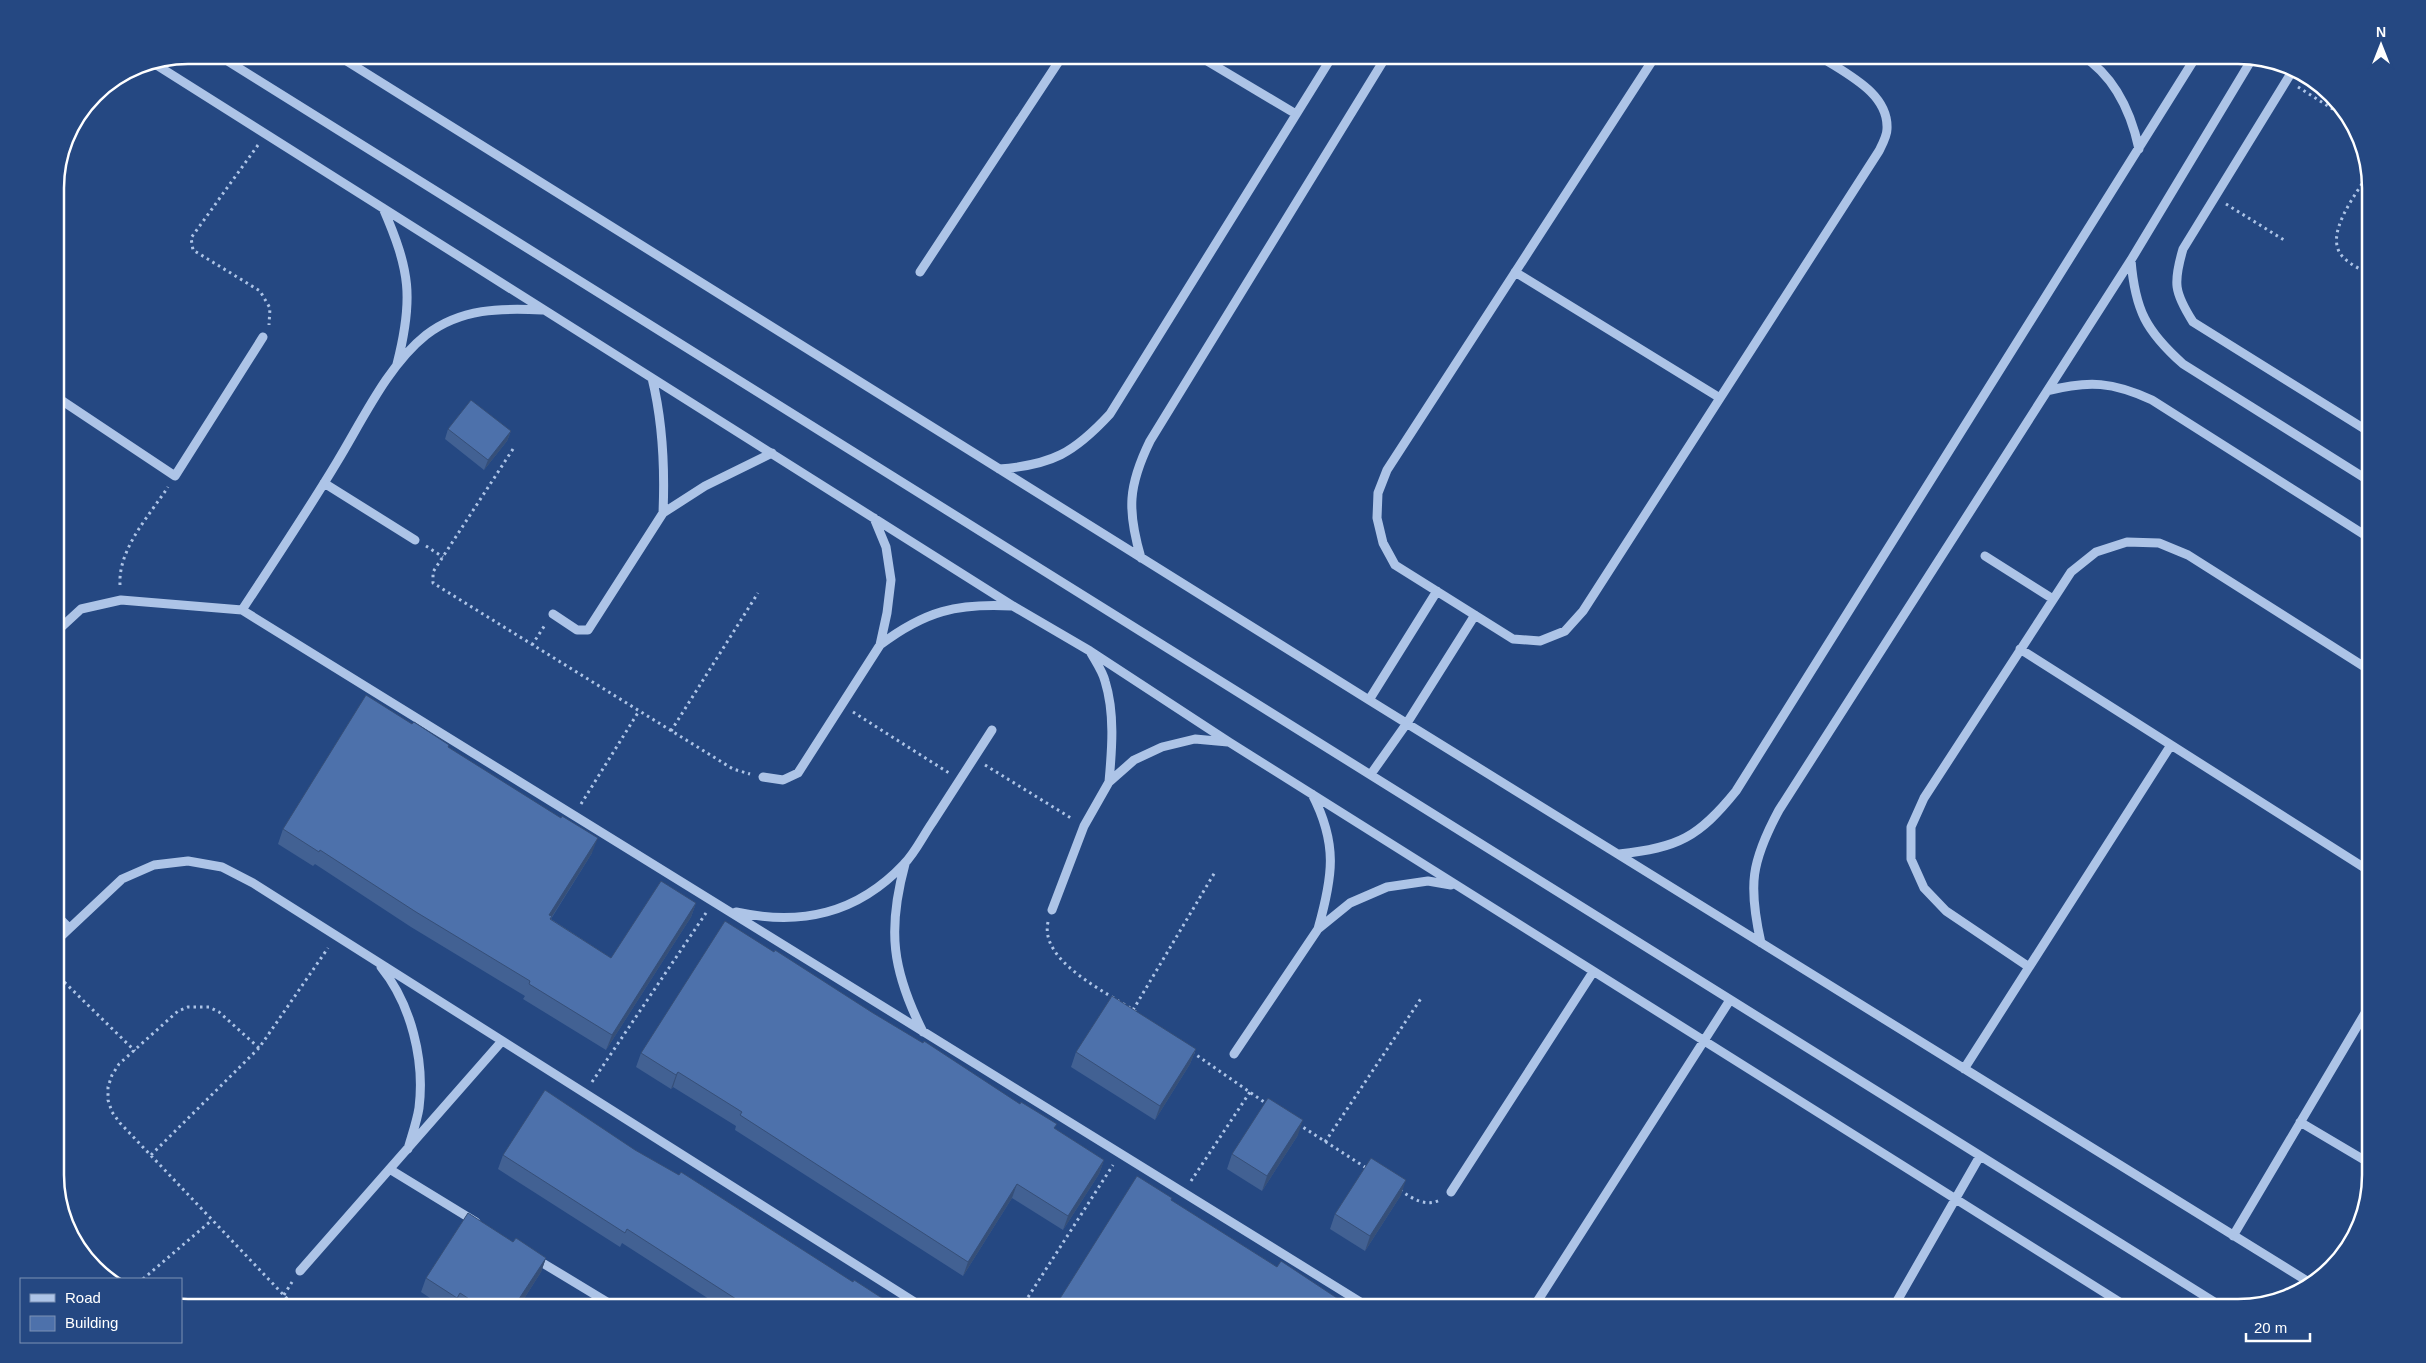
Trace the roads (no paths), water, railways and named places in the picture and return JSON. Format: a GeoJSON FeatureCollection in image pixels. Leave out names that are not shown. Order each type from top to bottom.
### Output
{"type":"FeatureCollection","features":[{"type":"Feature","properties":{"kind":"street"},"geometry":{"type":"LineString","coordinates":[[232,64],[2210,1299]]}},
{"type":"Feature","properties":{"kind":"street"},"geometry":{"type":"LineString","coordinates":[[351,64],[1369,700],[2305,1280]]}},
{"type":"Feature","properties":{"kind":"street"},"geometry":{"type":"LineString","coordinates":[[920,272],[1058,64]]}},
{"type":"Feature","properties":{"kind":"street"},"geometry":{"type":"LineString","coordinates":[[1212,64],[1296,114]]}},
{"type":"Feature","properties":{"kind":"street"},"geometry":{"type":"LineString","coordinates":[[999,469],[1031,466],[1061,456],[1088,438],[1110,414],[1327,64]]}},
{"type":"Feature","properties":{"kind":"street"},"geometry":{"type":"LineString","coordinates":[[1141,558],[1132,528],[1131,498],[1137,468],[1150,441],[1381,64]]}},
{"type":"Feature","properties":{"kind":"street"},"geometry":{"type":"LineString","coordinates":[[1650,64],[1387,470],[1378,493],[1377,518],[1383,543],[1395,565],[1513,639],[1540,641],[1565,631],[1583,611],[1879,152],[1887,130],[1884,108],[1870,90],[1831,64]]}},
{"type":"Feature","properties":{"kind":"street"},"geometry":{"type":"LineString","coordinates":[[2092,64],[2107,77],[2122,99],[2133,123],[2139,149]]}},
{"type":"Feature","properties":{"kind":"street"},"geometry":{"type":"LineString","coordinates":[[1619,854],[1654,851],[1686,839],[1714,818],[1736,791],[2191,64]]}},
{"type":"Feature","properties":{"kind":"street"},"geometry":{"type":"LineString","coordinates":[[1761,943],[1754,909],[1754,874],[1762,840],[1779,810],[2131,260],[2248,65]]}},
{"type":"Feature","properties":{"kind":"street"},"geometry":{"type":"LineString","coordinates":[[160,67],[1013,606],[1090,651],[1229,742],[2114,1299]]}},
{"type":"Feature","properties":{"kind":"street"},"geometry":{"type":"LineString","coordinates":[[2290,75],[2183,249],[2176,274],[2179,300],[2193,322],[2362,427]]}},
{"type":"Feature","properties":{"kind":"street"},"geometry":{"type":"LineString","coordinates":[[382,208],[399,245],[408,284],[407,325],[397,364]]}},
{"type":"Feature","properties":{"kind":"street"},"geometry":{"type":"LineString","coordinates":[[2131,260],[2133,290],[2144,319],[2160,344],[2183,364],[2362,475]]}},
{"type":"Feature","properties":{"kind":"street"},"geometry":{"type":"LineString","coordinates":[[1515,272],[1720,398]]}},
{"type":"Feature","properties":{"kind":"street"},"geometry":{"type":"LineString","coordinates":[[242,610],[324,484],[397,364],[427,335],[463,316],[503,308],[545,310]]}},
{"type":"Feature","properties":{"kind":"street"},"geometry":{"type":"LineString","coordinates":[[64,402],[175,476],[263,337]]}},
{"type":"Feature","properties":{"kind":"street"},"geometry":{"type":"LineString","coordinates":[[652,378],[660,411],[664,445],[663,513]]}},
{"type":"Feature","properties":{"kind":"street"},"geometry":{"type":"LineString","coordinates":[[2047,391],[2074,384],[2101,383],[2128,389],[2152,400],[2362,533]]}},
{"type":"Feature","properties":{"kind":"street"},"geometry":{"type":"LineString","coordinates":[[553,614],[577,630],[588,630],[663,513],[712,482],[772,454]]}},
{"type":"Feature","properties":{"kind":"street"},"geometry":{"type":"LineString","coordinates":[[324,484],[415,540]]}},
{"type":"Feature","properties":{"kind":"street"},"geometry":{"type":"LineString","coordinates":[[763,777],[782,780],[798,773],[880,645],[888,613],[891,580],[886,547],[874,518]]}},
{"type":"Feature","properties":{"kind":"street"},"geometry":{"type":"LineString","coordinates":[[2029,967],[1946,911],[1924,888],[1911,859],[1911,827],[1924,798],[2071,572],[2096,552],[2127,542],[2158,543],[2188,555],[2362,665]]}},
{"type":"Feature","properties":{"kind":"street"},"geometry":{"type":"LineString","coordinates":[[1985,556],[2053,599]]}},
{"type":"Feature","properties":{"kind":"street"},"geometry":{"type":"LineString","coordinates":[[1369,700],[1437,591]]}},
{"type":"Feature","properties":{"kind":"street"},"geometry":{"type":"LineString","coordinates":[[64,625],[81,609],[121,600],[242,610],[1355,1299]]}},
{"type":"Feature","properties":{"kind":"street"},"geometry":{"type":"LineString","coordinates":[[880,645],[907,625],[941,611],[978,604],[1013,606]]}},
{"type":"Feature","properties":{"kind":"street"},"geometry":{"type":"LineString","coordinates":[[1371,774],[1407,723],[1475,615]]}},
{"type":"Feature","properties":{"kind":"street"},"geometry":{"type":"LineString","coordinates":[[2020,649],[2362,866]]}},
{"type":"Feature","properties":{"kind":"street"},"geometry":{"type":"LineString","coordinates":[[1090,651],[1105,680],[1110,712],[1112,741],[1109,782]]}},
{"type":"Feature","properties":{"kind":"street"},"geometry":{"type":"LineString","coordinates":[[729,911],[767,918],[805,917],[842,907],[876,889],[905,864],[992,730]]}},
{"type":"Feature","properties":{"kind":"street"},"geometry":{"type":"LineString","coordinates":[[1052,910],[1084,826],[1109,782],[1134,760],[1162,747],[1195,739],[1229,742]]}},
{"type":"Feature","properties":{"kind":"street"},"geometry":{"type":"LineString","coordinates":[[1964,1069],[2171,745]]}},
{"type":"Feature","properties":{"kind":"street"},"geometry":{"type":"LineString","coordinates":[[1312,794],[1324,818],[1331,855],[1328,892],[1318,929]]}},
{"type":"Feature","properties":{"kind":"street"},"geometry":{"type":"LineString","coordinates":[[64,933],[122,879],[154,865],[188,861],[222,867],[253,883],[376,960],[910,1299]]}},
{"type":"Feature","properties":{"kind":"street"},"geometry":{"type":"LineString","coordinates":[[905,864],[896,897],[894,932],[897,967],[907,1000],[923,1032]]}},
{"type":"Feature","properties":{"kind":"street"},"geometry":{"type":"LineString","coordinates":[[1234,1054],[1318,929],[1350,903],[1387,887],[1428,881],[1457,886]]}},
{"type":"Feature","properties":{"kind":"street"},"geometry":{"type":"LineString","coordinates":[[64,923],[69,928]]}},
{"type":"Feature","properties":{"kind":"street"},"geometry":{"type":"LineString","coordinates":[[376,960],[389,977],[409,1018],[419,1062],[419,1108],[407,1151]]}},
{"type":"Feature","properties":{"kind":"street"},"geometry":{"type":"LineString","coordinates":[[1451,1192],[1593,972]]}},
{"type":"Feature","properties":{"kind":"street"},"geometry":{"type":"LineString","coordinates":[[1539,1299],[1730,1000]]}},
{"type":"Feature","properties":{"kind":"street"},"geometry":{"type":"LineString","coordinates":[[2233,1236],[2362,1018]]}},
{"type":"Feature","properties":{"kind":"street"},"geometry":{"type":"LineString","coordinates":[[300,1272],[502,1041]]}},
{"type":"Feature","properties":{"kind":"street"},"geometry":{"type":"LineString","coordinates":[[2300,1122],[2362,1159]]}},
{"type":"Feature","properties":{"kind":"street"},"geometry":{"type":"LineString","coordinates":[[1898,1299],[1980,1156]]}},
{"type":"Feature","properties":{"kind":"street"},"geometry":{"type":"LineString","coordinates":[[391,1170],[483,1226]]}},
{"type":"Feature","properties":{"kind":"street"},"geometry":{"type":"LineString","coordinates":[[524,1252],[602,1299]]}}]}
